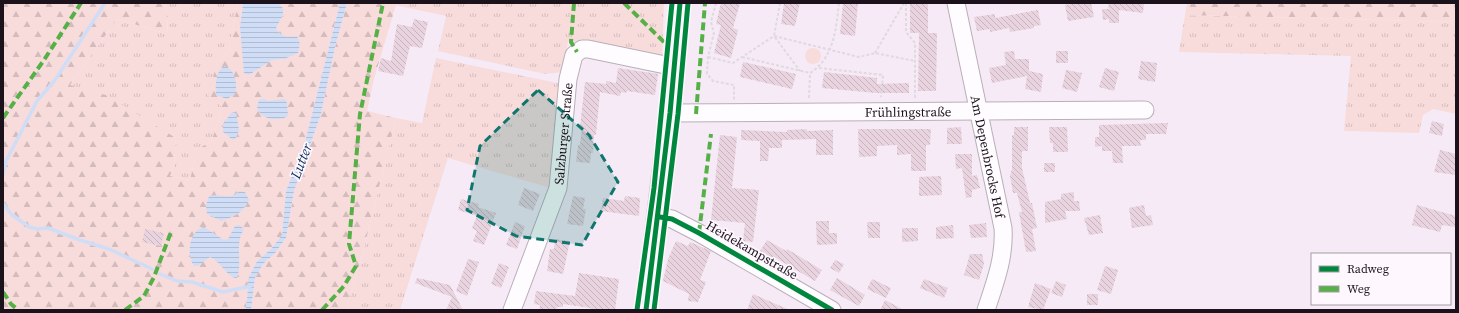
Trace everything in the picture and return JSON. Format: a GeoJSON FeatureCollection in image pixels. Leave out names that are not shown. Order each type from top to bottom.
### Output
{"type":"FeatureCollection","features":[{"type":"Feature","properties":{"kind":"main road"},"geometry":{"type":"LineString","coordinates":[[646,310],[670,113],[680,3]]}},
{"type":"Feature","properties":{"kind":"street","name":"Am Depenbrocks Hof"},"geometry":{"type":"LineString","coordinates":[[956,3],[1003,228],[1004,244],[1001,262],[986,310]]}},
{"type":"Feature","properties":{"kind":"street","name":"Salzburger Straße"},"geometry":{"type":"LineString","coordinates":[[512,310],[558,188],[568,79],[574,55],[577,52],[588,49],[675,67]]}},
{"type":"Feature","properties":{"kind":"street","name":"Frühlingstraße"},"geometry":{"type":"LineString","coordinates":[[670,113],[1145,110]]}},
{"type":"Feature","properties":{"kind":"street","name":"Heidekampstraße"},"geometry":{"type":"LineString","coordinates":[[658,216],[672,219],[699,232],[830,309]]}},
{"type":"Feature","properties":{"kind":"path"},"geometry":{"type":"LineString","coordinates":[[716,3],[712,22],[714,33],[708,57],[707,74],[713,81],[734,85],[734,113]]}},
{"type":"Feature","properties":{"kind":"path"},"geometry":{"type":"LineString","coordinates":[[708,57],[732,63],[774,36],[780,3]]}},
{"type":"Feature","properties":{"kind":"path"},"geometry":{"type":"LineString","coordinates":[[742,57],[810,73],[818,68],[830,50],[835,34],[839,3]]}},
{"type":"Feature","properties":{"kind":"path"},"geometry":{"type":"LineString","coordinates":[[875,54],[905,3]]}},
{"type":"Feature","properties":{"kind":"path"},"geometry":{"type":"LineString","coordinates":[[905,3],[906,32],[915,43],[916,111]]}},
{"type":"Feature","properties":{"kind":"path"},"geometry":{"type":"LineString","coordinates":[[774,36],[859,57],[875,54],[915,61]]}},
{"type":"Feature","properties":{"kind":"path"},"geometry":{"type":"LineString","coordinates":[[774,36],[801,72]]}},
{"type":"Feature","properties":{"kind":"path"},"geometry":{"type":"LineString","coordinates":[[818,68],[883,75],[880,111]]}},
{"type":"Feature","properties":{"kind":"path"},"geometry":{"type":"LineString","coordinates":[[809,112],[810,73]]}},
{"type":"Feature","properties":{"kind":"highlighted area"},"geometry":{"type":"Polygon","coordinates":[[[538,90],[589,135],[618,182],[582,245],[516,236],[467,210],[480,146],[538,90]]]}},
{"type":"Feature","properties":{"kind":"green space"},"geometry":{"type":"Polygon","coordinates":[[[3,3],[165,3],[168,18],[167,34],[117,19],[70,85],[106,95],[176,138],[174,166],[170,176],[190,180],[197,149],[211,142],[223,108],[208,96],[216,66],[229,50],[238,3],[243,3],[241,13],[241,39],[249,75],[272,60],[284,59],[289,38],[278,33],[276,28],[283,15],[283,8],[278,3],[340,3],[305,142],[286,191],[282,235],[271,249],[257,261],[248,279],[245,310],[3,310],[3,3]]]}},
{"type":"Feature","properties":{"kind":"green space"},"geometry":{"type":"Polygon","coordinates":[[[165,3],[238,3],[229,50],[216,66],[223,108],[211,142],[197,149],[190,180],[170,176],[174,166],[176,138],[144,120],[70,85],[117,19],[167,34],[168,18],[165,3]]]}},
{"type":"Feature","properties":{"kind":"green space"},"geometry":{"type":"Polygon","coordinates":[[[347,3],[391,3],[396,5],[374,79],[367,111],[396,118],[361,260],[346,310],[251,310],[255,278],[263,264],[275,253],[286,238],[294,191],[321,114],[335,47],[347,3]]]}},
{"type":"Feature","properties":{"kind":"green space"},"geometry":{"type":"Polygon","coordinates":[[[664,3],[662,59],[568,41],[564,72],[545,74],[438,51],[446,16],[390,4],[664,3]]]}},
{"type":"Feature","properties":{"kind":"green space"},"geometry":{"type":"Polygon","coordinates":[[[1187,3],[1456,3],[1456,22],[1185,15],[1187,3]]]}},
{"type":"Feature","properties":{"kind":"green space"},"geometry":{"type":"Polygon","coordinates":[[[1185,15],[1456,22],[1456,114],[1433,109],[1423,115],[1419,133],[1344,131],[1351,56],[1179,52],[1185,15]]]}},
{"type":"Feature","properties":{"kind":"green space"},"geometry":{"type":"Polygon","coordinates":[[[810,48],[816,48],[821,53],[819,62],[816,64],[810,64],[805,59],[805,53],[810,48]]]}},
{"type":"Feature","properties":{"kind":"green space"},"geometry":{"type":"Polygon","coordinates":[[[436,58],[562,84],[554,189],[448,158],[400,310],[346,310],[361,260],[396,118],[422,123],[436,58]]]}},
{"type":"Feature","properties":{"kind":"water"},"geometry":{"type":"Polygon","coordinates":[[[243,3],[278,3],[283,8],[283,15],[276,28],[282,35],[291,37],[297,36],[300,44],[298,53],[284,59],[272,60],[249,75],[244,73],[240,27],[243,3]]]}},
{"type":"Feature","properties":{"kind":"water","name":"Lutter"},"geometry":{"type":"Polygon","coordinates":[[[340,3],[347,3],[335,47],[321,114],[294,191],[286,238],[275,253],[263,264],[255,278],[251,310],[245,310],[248,279],[257,261],[271,249],[282,235],[286,191],[305,142],[340,3]]]}},
{"type":"Feature","properties":{"kind":"water"},"geometry":{"type":"Polygon","coordinates":[[[224,66],[231,70],[236,82],[235,94],[227,99],[216,95],[216,83],[219,71],[224,66]]]}},
{"type":"Feature","properties":{"kind":"water"},"geometry":{"type":"Polygon","coordinates":[[[263,99],[269,101],[285,99],[287,103],[288,116],[279,119],[270,119],[262,115],[257,107],[259,100],[263,99]]]}},
{"type":"Feature","properties":{"kind":"water"},"geometry":{"type":"Polygon","coordinates":[[[236,112],[239,130],[236,138],[233,140],[223,132],[223,124],[231,113],[236,112]]]}},
{"type":"Feature","properties":{"kind":"water"},"geometry":{"type":"Polygon","coordinates":[[[239,191],[245,192],[249,200],[238,214],[221,221],[207,214],[206,205],[209,196],[232,196],[239,191]]]}},
{"type":"Feature","properties":{"kind":"water"},"geometry":{"type":"Polygon","coordinates":[[[239,225],[244,229],[241,235],[239,248],[239,272],[237,278],[231,276],[214,259],[210,257],[198,266],[194,266],[190,256],[190,244],[195,233],[199,229],[204,227],[224,240],[228,239],[235,226],[239,225]]]}},
{"type":"Feature","properties":{"kind":"building"},"geometry":{"type":"Polygon","coordinates":[[[721,3],[740,3],[733,28],[738,30],[731,58],[714,53],[721,25],[716,24],[721,3]]]}},
{"type":"Feature","properties":{"kind":"building"},"geometry":{"type":"Polygon","coordinates":[[[784,3],[800,3],[795,26],[781,24],[784,3]]]}},
{"type":"Feature","properties":{"kind":"building"},"geometry":{"type":"Polygon","coordinates":[[[843,3],[858,3],[855,36],[840,34],[843,3]]]}},
{"type":"Feature","properties":{"kind":"building"},"geometry":{"type":"Polygon","coordinates":[[[910,3],[928,3],[928,33],[937,33],[936,91],[918,91],[919,33],[910,33],[910,3]]]}},
{"type":"Feature","properties":{"kind":"building"},"geometry":{"type":"Polygon","coordinates":[[[1091,3],[1094,17],[1068,21],[1065,5],[1091,3]]]}},
{"type":"Feature","properties":{"kind":"building"},"geometry":{"type":"Polygon","coordinates":[[[1109,3],[1144,3],[1143,13],[1119,10],[1119,23],[1109,23],[1109,19],[1103,20],[1102,9],[1110,9],[1108,8],[1109,3]]]}},
{"type":"Feature","properties":{"kind":"building"},"geometry":{"type":"Polygon","coordinates":[[[1038,10],[1041,25],[1034,26],[1034,28],[1010,32],[1009,28],[990,32],[990,29],[977,31],[974,17],[995,14],[995,18],[1038,10]]]}},
{"type":"Feature","properties":{"kind":"building"},"geometry":{"type":"Polygon","coordinates":[[[414,19],[428,22],[422,48],[410,46],[403,76],[378,71],[381,58],[391,61],[397,24],[412,27],[414,19]]]}},
{"type":"Feature","properties":{"kind":"building"},"geometry":{"type":"Polygon","coordinates":[[[1014,51],[1015,59],[1029,59],[1029,71],[1043,74],[1041,92],[1025,89],[1027,76],[992,83],[989,68],[1006,65],[1004,52],[1014,51]]]}},
{"type":"Feature","properties":{"kind":"building"},"geometry":{"type":"Polygon","coordinates":[[[1056,51],[1068,51],[1068,63],[1056,63],[1056,51]]]}},
{"type":"Feature","properties":{"kind":"building"},"geometry":{"type":"Polygon","coordinates":[[[1141,61],[1157,63],[1155,82],[1138,79],[1141,61]]]}},
{"type":"Feature","properties":{"kind":"building"},"geometry":{"type":"Polygon","coordinates":[[[743,62],[796,74],[792,89],[740,77],[743,62]]]}},
{"type":"Feature","properties":{"kind":"building"},"geometry":{"type":"Polygon","coordinates":[[[618,68],[658,74],[655,95],[627,91],[626,93],[621,92],[620,96],[600,92],[596,135],[594,135],[593,153],[591,153],[590,163],[576,162],[578,145],[580,145],[582,127],[580,127],[585,82],[606,84],[606,81],[616,83],[618,68]]]}},
{"type":"Feature","properties":{"kind":"building"},"geometry":{"type":"Polygon","coordinates":[[[1105,68],[1119,72],[1114,91],[1099,87],[1105,68]]]}},
{"type":"Feature","properties":{"kind":"building"},"geometry":{"type":"Polygon","coordinates":[[[1066,70],[1082,73],[1077,92],[1062,88],[1066,70]]]}},
{"type":"Feature","properties":{"kind":"building"},"geometry":{"type":"Polygon","coordinates":[[[824,72],[877,78],[877,84],[909,83],[909,93],[876,93],[822,88],[824,72]]]}},
{"type":"Feature","properties":{"kind":"building"},"geometry":{"type":"Polygon","coordinates":[[[1432,121],[1444,124],[1442,136],[1429,133],[1432,121]]]}},
{"type":"Feature","properties":{"kind":"building"},"geometry":{"type":"Polygon","coordinates":[[[1168,123],[1166,134],[1146,134],[1146,140],[1140,140],[1141,146],[1122,146],[1123,163],[1113,163],[1112,151],[1102,151],[1102,146],[1095,147],[1095,137],[1099,137],[1099,125],[1168,123]]]}},
{"type":"Feature","properties":{"kind":"building"},"geometry":{"type":"Polygon","coordinates":[[[961,127],[962,144],[947,144],[947,128],[961,127]]]}},
{"type":"Feature","properties":{"kind":"building"},"geometry":{"type":"Polygon","coordinates":[[[1014,127],[1028,127],[1028,151],[1022,151],[1022,168],[1030,203],[1032,203],[1037,228],[1032,229],[1036,251],[1026,252],[1019,212],[1022,212],[1017,193],[1013,193],[1010,176],[1012,169],[1012,135],[1014,135],[1014,127]]]}},
{"type":"Feature","properties":{"kind":"building"},"geometry":{"type":"Polygon","coordinates":[[[1049,127],[1067,127],[1068,152],[1053,152],[1053,143],[1050,143],[1049,127]]]}},
{"type":"Feature","properties":{"kind":"building"},"geometry":{"type":"Polygon","coordinates":[[[807,129],[807,131],[833,130],[833,155],[816,155],[816,139],[782,140],[782,148],[769,148],[768,161],[760,161],[760,141],[741,140],[741,130],[787,132],[787,130],[807,129]]]}},
{"type":"Feature","properties":{"kind":"building"},"geometry":{"type":"Polygon","coordinates":[[[858,129],[931,129],[930,145],[926,145],[926,171],[911,171],[911,154],[897,155],[897,145],[877,146],[877,156],[859,157],[858,129]]]}},
{"type":"Feature","properties":{"kind":"building"},"geometry":{"type":"Polygon","coordinates":[[[720,135],[737,137],[732,188],[759,190],[753,242],[743,241],[745,223],[711,220],[720,135]]]}},
{"type":"Feature","properties":{"kind":"building"},"geometry":{"type":"Polygon","coordinates":[[[1440,150],[1456,154],[1456,175],[1434,172],[1440,150]]]}},
{"type":"Feature","properties":{"kind":"building"},"geometry":{"type":"Polygon","coordinates":[[[955,154],[972,154],[972,176],[977,175],[980,188],[972,190],[972,197],[966,198],[962,168],[956,169],[955,154]]]}},
{"type":"Feature","properties":{"kind":"building"},"geometry":{"type":"Polygon","coordinates":[[[1044,163],[1055,163],[1055,172],[1044,172],[1044,163]]]}},
{"type":"Feature","properties":{"kind":"building"},"geometry":{"type":"Polygon","coordinates":[[[941,176],[942,195],[919,196],[919,177],[941,176]]]}},
{"type":"Feature","properties":{"kind":"building"},"geometry":{"type":"Polygon","coordinates":[[[524,188],[540,194],[533,211],[518,205],[524,188]]]}},
{"type":"Feature","properties":{"kind":"building"},"geometry":{"type":"Polygon","coordinates":[[[1074,192],[1074,201],[1079,201],[1080,211],[1065,211],[1067,219],[1045,223],[1045,202],[1061,199],[1061,194],[1074,192]]]}},
{"type":"Feature","properties":{"kind":"building"},"geometry":{"type":"Polygon","coordinates":[[[573,196],[585,198],[583,209],[586,209],[583,226],[567,224],[573,196]]]}},
{"type":"Feature","properties":{"kind":"building"},"geometry":{"type":"Polygon","coordinates":[[[625,196],[640,198],[639,216],[601,211],[603,198],[624,201],[625,196]]]}},
{"type":"Feature","properties":{"kind":"building"},"geometry":{"type":"Polygon","coordinates":[[[461,199],[479,204],[478,207],[496,213],[484,245],[473,241],[477,231],[472,228],[477,216],[458,210],[461,199]]]}},
{"type":"Feature","properties":{"kind":"building"},"geometry":{"type":"Polygon","coordinates":[[[1144,205],[1146,216],[1151,215],[1153,225],[1132,228],[1129,208],[1144,205]]]}},
{"type":"Feature","properties":{"kind":"building"},"geometry":{"type":"Polygon","coordinates":[[[1417,205],[1456,216],[1456,227],[1442,225],[1440,232],[1412,225],[1417,205]]]}},
{"type":"Feature","properties":{"kind":"building"},"geometry":{"type":"Polygon","coordinates":[[[1100,215],[1103,233],[1089,235],[1084,218],[1100,215]]]}},
{"type":"Feature","properties":{"kind":"building"},"geometry":{"type":"Polygon","coordinates":[[[816,221],[829,221],[829,233],[837,233],[837,244],[817,245],[816,221]]]}},
{"type":"Feature","properties":{"kind":"building"},"geometry":{"type":"Polygon","coordinates":[[[515,222],[525,226],[517,249],[506,245],[515,222]]]}},
{"type":"Feature","properties":{"kind":"building"},"geometry":{"type":"Polygon","coordinates":[[[867,222],[880,222],[880,238],[868,238],[867,222]]]}},
{"type":"Feature","properties":{"kind":"building"},"geometry":{"type":"Polygon","coordinates":[[[986,223],[987,237],[971,238],[969,225],[986,223]]]}},
{"type":"Feature","properties":{"kind":"building"},"geometry":{"type":"Polygon","coordinates":[[[953,225],[954,238],[936,239],[936,227],[953,225]]]}},
{"type":"Feature","properties":{"kind":"building"},"geometry":{"type":"Polygon","coordinates":[[[902,228],[918,228],[918,241],[902,242],[902,228]]]}},
{"type":"Feature","properties":{"kind":"building"},"geometry":{"type":"Polygon","coordinates":[[[145,229],[164,233],[161,246],[142,242],[145,229]]]}},
{"type":"Feature","properties":{"kind":"building"},"geometry":{"type":"Polygon","coordinates":[[[555,239],[570,241],[563,274],[547,271],[550,249],[554,249],[555,239]]]}},
{"type":"Feature","properties":{"kind":"building"},"geometry":{"type":"Polygon","coordinates":[[[767,240],[786,251],[787,249],[822,270],[815,281],[776,258],[775,260],[760,251],[767,240]]]}},
{"type":"Feature","properties":{"kind":"building"},"geometry":{"type":"Polygon","coordinates":[[[676,241],[688,246],[690,242],[711,251],[700,280],[706,282],[698,302],[688,301],[689,294],[663,281],[668,259],[676,241]]]}},
{"type":"Feature","properties":{"kind":"building"},"geometry":{"type":"Polygon","coordinates":[[[970,254],[982,254],[984,264],[979,280],[964,275],[970,254]]]}},
{"type":"Feature","properties":{"kind":"building"},"geometry":{"type":"Polygon","coordinates":[[[468,259],[479,262],[467,296],[456,291],[468,259]]]}},
{"type":"Feature","properties":{"kind":"building"},"geometry":{"type":"Polygon","coordinates":[[[835,260],[844,264],[839,273],[830,268],[835,260]]]}},
{"type":"Feature","properties":{"kind":"building"},"geometry":{"type":"Polygon","coordinates":[[[499,263],[509,267],[501,288],[491,284],[499,263]]]}},
{"type":"Feature","properties":{"kind":"building"},"geometry":{"type":"Polygon","coordinates":[[[1105,266],[1118,270],[1111,294],[1097,290],[1105,266]]]}},
{"type":"Feature","properties":{"kind":"building"},"geometry":{"type":"Polygon","coordinates":[[[579,273],[619,279],[615,310],[590,310],[591,308],[563,304],[563,307],[557,307],[556,310],[539,310],[540,305],[534,304],[536,291],[575,296],[579,273]]]}},
{"type":"Feature","properties":{"kind":"building"},"geometry":{"type":"Polygon","coordinates":[[[417,278],[450,285],[463,310],[446,310],[452,297],[415,283],[417,278]]]}},
{"type":"Feature","properties":{"kind":"building"},"geometry":{"type":"Polygon","coordinates":[[[837,278],[865,295],[859,306],[830,290],[837,278]]]}},
{"type":"Feature","properties":{"kind":"building"},"geometry":{"type":"Polygon","coordinates":[[[872,279],[891,288],[886,298],[867,289],[872,279]]]}},
{"type":"Feature","properties":{"kind":"building"},"geometry":{"type":"Polygon","coordinates":[[[924,279],[948,288],[944,298],[920,288],[924,279]]]}},
{"type":"Feature","properties":{"kind":"building"},"geometry":{"type":"Polygon","coordinates":[[[1056,281],[1066,285],[1062,297],[1051,293],[1056,281]]]}},
{"type":"Feature","properties":{"kind":"building"},"geometry":{"type":"Polygon","coordinates":[[[1035,283],[1051,289],[1043,310],[1028,307],[1035,283]]]}},
{"type":"Feature","properties":{"kind":"building"},"geometry":{"type":"Polygon","coordinates":[[[753,294],[790,310],[747,310],[753,294]]]}},
{"type":"Feature","properties":{"kind":"building"},"geometry":{"type":"Polygon","coordinates":[[[1087,294],[1098,294],[1098,305],[1087,305],[1087,294]]]}},
{"type":"Feature","properties":{"kind":"building"},"geometry":{"type":"Polygon","coordinates":[[[885,300],[904,310],[880,310],[885,300]]]}},
{"type":"Feature","properties":{"kind":"waterway"},"geometry":{"type":"LineString","coordinates":[[3,175],[6,161],[37,101],[55,80],[105,3]]}},
{"type":"Feature","properties":{"kind":"waterway"},"geometry":{"type":"LineString","coordinates":[[3,203],[11,214],[29,227],[37,229],[48,228],[109,249],[152,269]]}},
{"type":"Feature","properties":{"kind":"waterway"},"geometry":{"type":"LineString","coordinates":[[160,274],[177,281],[192,282],[223,292],[251,286]]}},
{"type":"Feature","properties":{"kind":"marked path"},"geometry":{"type":"LineString","coordinates":[[3,118],[44,60],[81,3]]}},
{"type":"Feature","properties":{"kind":"marked path"},"geometry":{"type":"LineString","coordinates":[[322,310],[344,286],[356,266],[349,244],[360,114],[383,3]]}},
{"type":"Feature","properties":{"kind":"marked path"},"geometry":{"type":"LineString","coordinates":[[574,3],[571,42],[577,52]]}},
{"type":"Feature","properties":{"kind":"marked path"},"geometry":{"type":"LineString","coordinates":[[624,3],[665,43],[669,44]]}},
{"type":"Feature","properties":{"kind":"marked path"},"geometry":{"type":"LineString","coordinates":[[696,114],[705,3]]}},
{"type":"Feature","properties":{"kind":"marked path"},"geometry":{"type":"LineString","coordinates":[[699,233],[711,134]]}},
{"type":"Feature","properties":{"kind":"marked path"},"geometry":{"type":"LineString","coordinates":[[125,310],[144,296],[154,277],[171,232]]}},
{"type":"Feature","properties":{"kind":"marked path"},"geometry":{"type":"LineString","coordinates":[[3,292],[11,304],[18,310]]}},
{"type":"Feature","properties":{"kind":"cycle path"},"geometry":{"type":"LineString","coordinates":[[637,310],[654,188],[672,3]]}},
{"type":"Feature","properties":{"kind":"cycle path"},"geometry":{"type":"LineString","coordinates":[[646,310],[670,113],[680,3]]}},
{"type":"Feature","properties":{"kind":"cycle path"},"geometry":{"type":"LineString","coordinates":[[654,310],[678,114],[688,3]]}},
{"type":"Feature","properties":{"kind":"cycle path"},"geometry":{"type":"LineString","coordinates":[[660,217],[672,219],[699,233],[832,310]]}}]}
